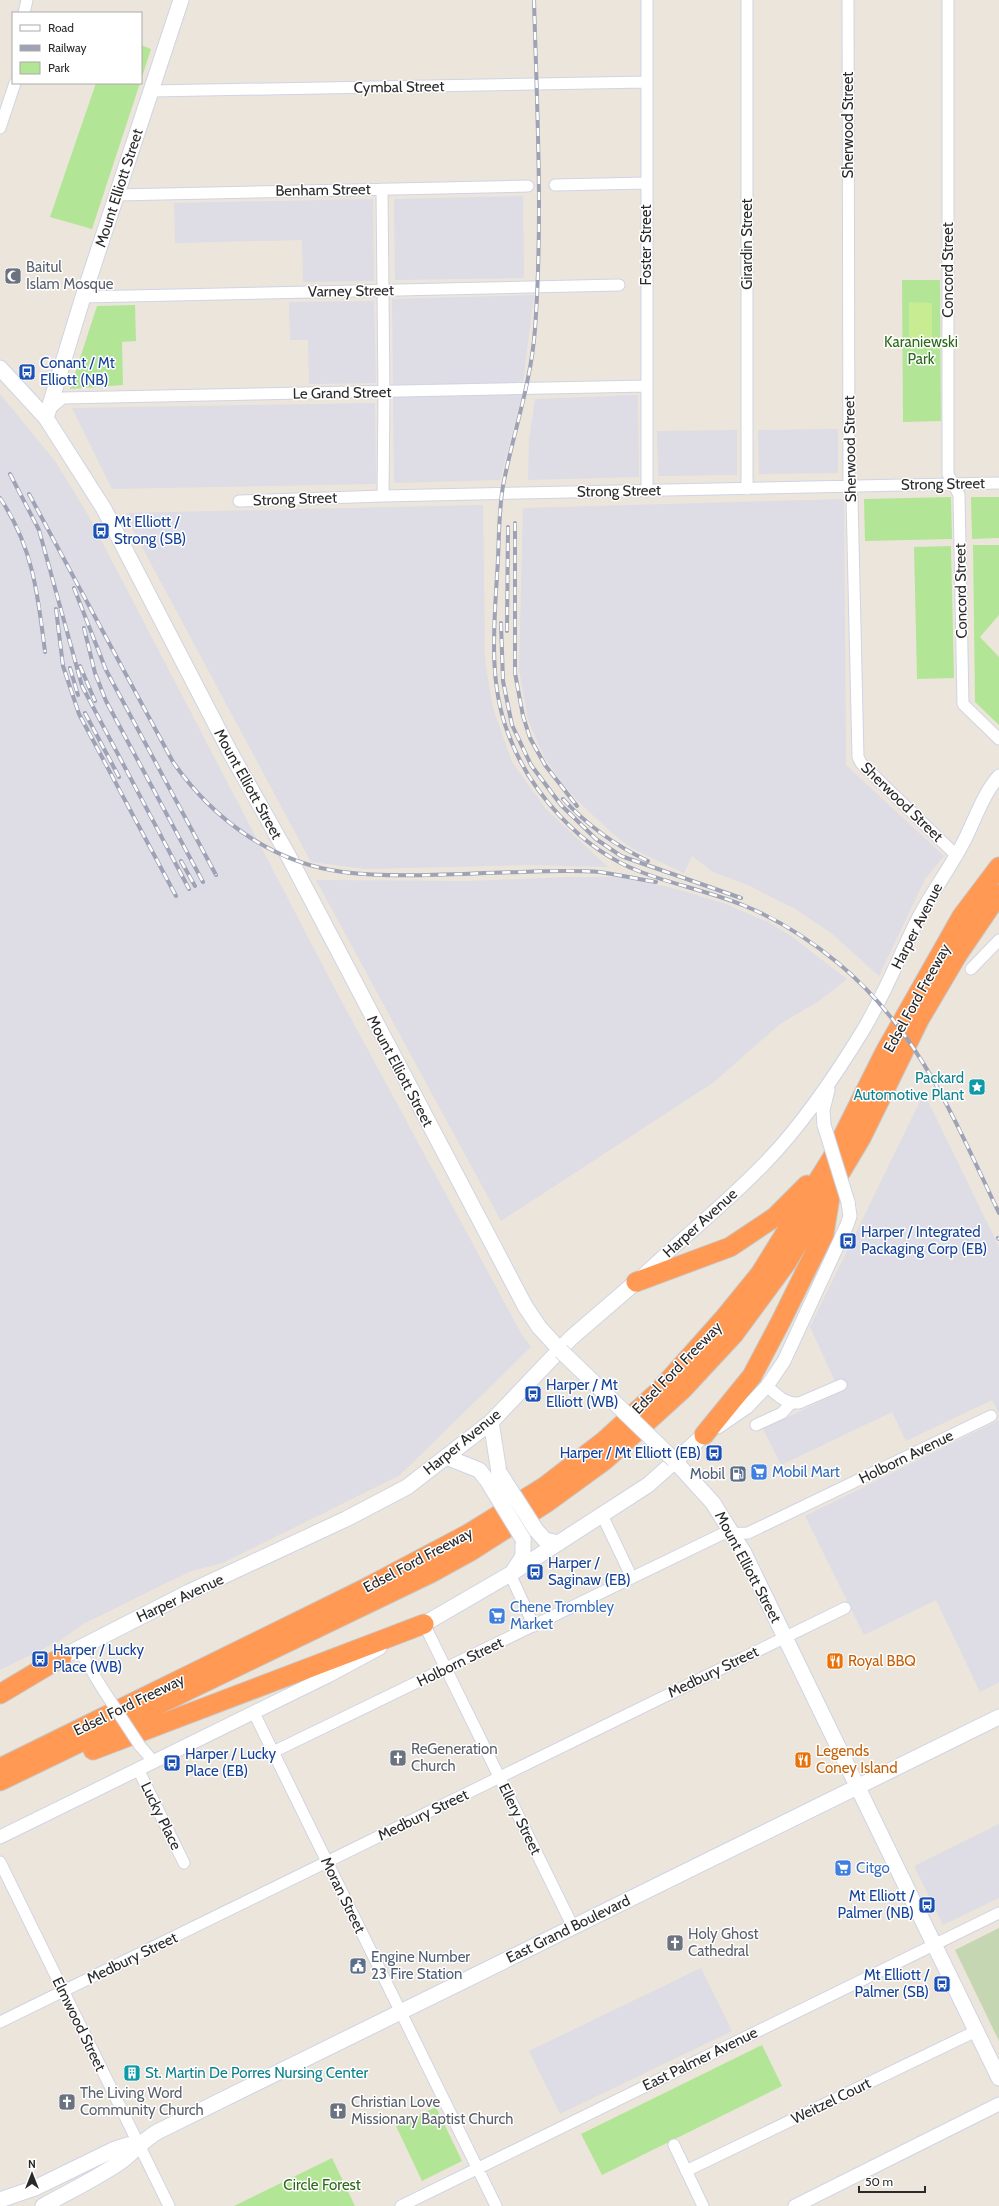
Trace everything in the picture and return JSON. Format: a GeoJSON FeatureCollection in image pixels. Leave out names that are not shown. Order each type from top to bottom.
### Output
{"type":"FeatureCollection","features":[{"type":"Feature","properties":{"kind":"highway","name":"Edsel Ford Freeway"},"geometry":{"type":"LineString","coordinates":[[0,1768],[373,1584],[468,1534],[544,1487],[604,1441],[660,1390],[683,1366],[760,1274],[832,1158],[885,1052],[962,916],[999,867]]}},
{"type":"Feature","properties":{"kind":"highway","name":"Edsel Ford Freeway"},"geometry":{"type":"LineString","coordinates":[[0,1782],[431,1573],[471,1551],[546,1503],[605,1460],[682,1390],[734,1334],[787,1262],[861,1138],[919,1020],[958,954],[999,894]]}},
{"type":"Feature","properties":{"kind":"highway"},"geometry":{"type":"LineString","coordinates":[[636,1282],[730,1247],[775,1217],[832,1158]]}},
{"type":"Feature","properties":{"kind":"highway"},"geometry":{"type":"LineString","coordinates":[[704,1435],[752,1376],[781,1321],[824,1234],[831,1190]]}},
{"type":"Feature","properties":{"kind":"highway"},"geometry":{"type":"LineString","coordinates":[[0,1785],[424,1624]]}},
{"type":"Feature","properties":{"kind":"highway"},"geometry":{"type":"LineString","coordinates":[[0,1694],[70,1653]]}},
{"type":"Feature","properties":{"kind":"main road","name":"Mount Elliott Street"},"geometry":{"type":"LineString","coordinates":[[180,0],[83,297],[46,418],[104,509],[226,745],[289,857],[525,1306],[539,1327],[561,1351],[674,1460],[713,1503],[734,1535],[858,1786],[999,2078]]}},
{"type":"Feature","properties":{"kind":"main road"},"geometry":{"type":"LineString","coordinates":[[0,368],[46,418]]}},
{"type":"Feature","properties":{"kind":"main road","name":"Harper Avenue"},"geometry":{"type":"LineString","coordinates":[[70,1653],[189,1592],[346,1519],[407,1487],[491,1422],[561,1351],[571,1338],[636,1282]]}},
{"type":"Feature","properties":{"kind":"main road"},"geometry":{"type":"LineString","coordinates":[[424,1624],[511,1574],[523,1556],[523,1539],[493,1476],[491,1422]]}},
{"type":"Feature","properties":{"kind":"main road","name":"Harper Avenue"},"geometry":{"type":"LineString","coordinates":[[511,1574],[648,1485],[674,1460],[704,1435]]}},
{"type":"Feature","properties":{"kind":"main road"},"geometry":{"type":"LineString","coordinates":[[446,1457],[493,1476],[545,1540],[559,1543]]}},
{"type":"Feature","properties":{"kind":"main road","name":"East Grand Boulevard"},"geometry":{"type":"LineString","coordinates":[[43,2206],[118,2163],[132,2153],[139,2144],[157,2132],[999,1717]]}},
{"type":"Feature","properties":{"kind":"main road","name":"East Grand Boulevard"},"geometry":{"type":"LineString","coordinates":[[6,2201],[115,2149],[127,2145],[139,2144]]}},
{"type":"Feature","properties":{"kind":"street"},"geometry":{"type":"LineString","coordinates":[[24,12],[27,0]]}},
{"type":"Feature","properties":{"kind":"street","name":"Foster Street"},"geometry":{"type":"LineString","coordinates":[[647,0],[647,491]]}},
{"type":"Feature","properties":{"kind":"street","name":"Girardin Street"},"geometry":{"type":"LineString","coordinates":[[746,489],[747,0]]}},
{"type":"Feature","properties":{"kind":"street","name":"Sherwood Street"},"geometry":{"type":"LineString","coordinates":[[848,0],[849,487],[852,497],[858,760],[957,856]]}},
{"type":"Feature","properties":{"kind":"street","name":"Concord Street"},"geometry":{"type":"LineString","coordinates":[[948,0],[948,474],[959,495],[963,704],[999,739]]}},
{"type":"Feature","properties":{"kind":"street","name":"Cymbal Street"},"geometry":{"type":"LineString","coordinates":[[151,91],[647,82]]}},
{"type":"Feature","properties":{"kind":"street"},"geometry":{"type":"LineString","coordinates":[[0,128],[15,84]]}},
{"type":"Feature","properties":{"kind":"street"},"geometry":{"type":"LineString","coordinates":[[555,185],[646,183]]}},
{"type":"Feature","properties":{"kind":"street","name":"Benham Street"},"geometry":{"type":"LineString","coordinates":[[117,194],[528,186]]}},
{"type":"Feature","properties":{"kind":"street"},"geometry":{"type":"LineString","coordinates":[[382,189],[383,496]]}},
{"type":"Feature","properties":{"kind":"street","name":"Varney Street"},"geometry":{"type":"LineString","coordinates":[[83,297],[619,285]]}},
{"type":"Feature","properties":{"kind":"street","name":"Le Grand Street"},"geometry":{"type":"LineString","coordinates":[[46,418],[52,407],[63,398],[647,386]]}},
{"type":"Feature","properties":{"kind":"street","name":"Strong Street"},"geometry":{"type":"LineString","coordinates":[[239,501],[383,496],[999,483]]}},
{"type":"Feature","properties":{"kind":"street","name":"Harper Avenue"},"geometry":{"type":"LineString","coordinates":[[636,1282],[693,1232],[764,1164],[802,1120],[834,1075],[879,1002],[920,916],[937,885],[957,856],[990,788],[999,776]]}},
{"type":"Feature","properties":{"kind":"street"},"geometry":{"type":"LineString","coordinates":[[971,969],[999,940]]}},
{"type":"Feature","properties":{"kind":"street","name":"Harper Avenue"},"geometry":{"type":"LineString","coordinates":[[704,1435],[747,1407],[767,1386],[787,1355],[848,1225],[850,1216],[848,1202],[824,1125],[825,1100],[834,1075]]}},
{"type":"Feature","properties":{"kind":"street"},"geometry":{"type":"LineString","coordinates":[[802,1120],[814,1118],[824,1125]]}},
{"type":"Feature","properties":{"kind":"street"},"geometry":{"type":"LineString","coordinates":[[767,1386],[791,1403],[799,1403],[842,1385]]}},
{"type":"Feature","properties":{"kind":"street"},"geometry":{"type":"LineString","coordinates":[[756,1425],[782,1413],[791,1403]]}},
{"type":"Feature","properties":{"kind":"street","name":"Holborn Avenue"},"geometry":{"type":"LineString","coordinates":[[734,1535],[748,1534],[991,1416]]}},
{"type":"Feature","properties":{"kind":"street"},"geometry":{"type":"LineString","coordinates":[[602,1516],[632,1578]]}},
{"type":"Feature","properties":{"kind":"street","name":"Holborn Street"},"geometry":{"type":"LineString","coordinates":[[273,1752],[722,1534],[734,1535]]}},
{"type":"Feature","properties":{"kind":"street"},"geometry":{"type":"LineString","coordinates":[[511,1574],[534,1626]]}},
{"type":"Feature","properties":{"kind":"street","name":"Medbury Street"},"geometry":{"type":"LineString","coordinates":[[0,2022],[845,1608]]}},
{"type":"Feature","properties":{"kind":"street"},"geometry":{"type":"LineString","coordinates":[[0,1837],[328,1676],[424,1624]]}},
{"type":"Feature","properties":{"kind":"street","name":"Ellery Street"},"geometry":{"type":"LineString","coordinates":[[424,1624],[573,1927]]}},
{"type":"Feature","properties":{"kind":"street","name":"Harper Avenue"},"geometry":{"type":"LineString","coordinates":[[0,1686],[70,1653]]}},
{"type":"Feature","properties":{"kind":"street","name":"Lucky Place"},"geometry":{"type":"LineString","coordinates":[[70,1653],[102,1688],[140,1746],[154,1762]]}},
{"type":"Feature","properties":{"kind":"street","name":"Moran Street"},"geometry":{"type":"LineString","coordinates":[[254,1713],[496,2206]]}},
{"type":"Feature","properties":{"kind":"street","name":"Lucky Place"},"geometry":{"type":"LineString","coordinates":[[138,1769],[184,1863]]}},
{"type":"Feature","properties":{"kind":"street","name":"Elmwood Street"},"geometry":{"type":"LineString","coordinates":[[0,1862],[169,2206]]}},
{"type":"Feature","properties":{"kind":"street","name":"East Palmer Avenue"},"geometry":{"type":"LineString","coordinates":[[401,2206],[999,1913]]}},
{"type":"Feature","properties":{"kind":"street","name":"Weitzel Court"},"geometry":{"type":"LineString","coordinates":[[686,2171],[976,2031]]}},
{"type":"Feature","properties":{"kind":"street"},"geometry":{"type":"LineString","coordinates":[[794,2206],[999,2104]]}},
{"type":"Feature","properties":{"kind":"street"},"geometry":{"type":"LineString","coordinates":[[674,2146],[703,2206]]}},
{"type":"Feature","properties":{"kind":"shaded area"},"geometry":{"type":"Polygon","coordinates":[[[523,196],[524,278],[395,280],[394,199],[523,196]]]}},
{"type":"Feature","properties":{"kind":"shaded area"},"geometry":{"type":"Polygon","coordinates":[[[373,199],[374,281],[303,282],[302,240],[175,243],[174,203],[373,199]]]}},
{"type":"Feature","properties":{"kind":"shaded area"},"geometry":{"type":"Polygon","coordinates":[[[534,295],[521,399],[500,480],[394,483],[392,299],[534,295]]]}},
{"type":"Feature","properties":{"kind":"shaded area"},"geometry":{"type":"Polygon","coordinates":[[[374,301],[376,383],[309,384],[308,340],[290,340],[289,302],[374,301]]]}},
{"type":"Feature","properties":{"kind":"shaded area"},"geometry":{"type":"Polygon","coordinates":[[[0,394],[55,461],[86,511],[335,989],[522,1335],[531,1347],[400,1475],[223,1563],[191,1571],[83,1624],[61,1640],[0,1670],[0,394]]]}},
{"type":"Feature","properties":{"kind":"shaded area"},"geometry":{"type":"Polygon","coordinates":[[[638,395],[639,477],[528,480],[529,440],[535,399],[638,395]]]}},
{"type":"Feature","properties":{"kind":"shaded area"},"geometry":{"type":"Polygon","coordinates":[[[375,403],[376,484],[112,489],[72,408],[375,403]]]}},
{"type":"Feature","properties":{"kind":"shaded area"},"geometry":{"type":"Polygon","coordinates":[[[838,429],[838,473],[759,474],[758,430],[838,429]]]}},
{"type":"Feature","properties":{"kind":"shaded area"},"geometry":{"type":"Polygon","coordinates":[[[737,430],[737,475],[658,476],[657,431],[737,430]]]}},
{"type":"Feature","properties":{"kind":"shaded area"},"geometry":{"type":"Polygon","coordinates":[[[844,499],[846,765],[944,856],[925,879],[879,976],[831,933],[797,910],[750,886],[713,872],[692,856],[684,873],[633,849],[614,835],[576,799],[562,783],[544,757],[528,720],[519,669],[523,508],[844,499]]]}},
{"type":"Feature","properties":{"kind":"shaded area"},"geometry":{"type":"Polygon","coordinates":[[[483,505],[485,660],[493,708],[512,762],[546,809],[608,867],[532,865],[366,869],[311,862],[127,519],[127,513],[483,505]]]}},
{"type":"Feature","properties":{"kind":"shaded area"},"geometry":{"type":"Polygon","coordinates":[[[570,877],[620,877],[673,888],[723,903],[770,923],[791,936],[847,979],[819,1001],[780,1024],[714,1082],[501,1221],[316,880],[468,881],[570,877]]]}},
{"type":"Feature","properties":{"kind":"shaded area"},"geometry":{"type":"Polygon","coordinates":[[[924,1093],[999,1247],[999,1414],[992,1400],[906,1441],[892,1412],[781,1465],[763,1429],[840,1392],[810,1327],[924,1093]]]}},
{"type":"Feature","properties":{"kind":"shaded area"},"geometry":{"type":"Polygon","coordinates":[[[999,1420],[999,1682],[980,1692],[936,1600],[864,1635],[805,1516],[999,1420]]]}},
{"type":"Feature","properties":{"kind":"shaded area"},"geometry":{"type":"Polygon","coordinates":[[[999,1824],[999,1898],[943,1925],[914,1866],[999,1824]]]}},
{"type":"Feature","properties":{"kind":"shaded area"},"geometry":{"type":"Polygon","coordinates":[[[701,1968],[732,2031],[560,2114],[529,2051],[701,1968]]]}},
{"type":"Feature","properties":{"kind":"green space"},"geometry":{"type":"Polygon","coordinates":[[[142,45],[151,49],[142,77],[142,45]]]}},
{"type":"Feature","properties":{"kind":"green space"},"geometry":{"type":"Polygon","coordinates":[[[96,84],[140,84],[92,229],[50,217],[96,84]]]}},
{"type":"Feature","properties":{"kind":"green space","name":"Karaniewski Park"},"geometry":{"type":"Polygon","coordinates":[[[902,280],[940,280],[941,421],[903,422],[902,280]]]}},
{"type":"Feature","properties":{"kind":"green space"},"geometry":{"type":"Polygon","coordinates":[[[909,302],[932,303],[932,344],[909,344],[909,302]]]}},
{"type":"Feature","properties":{"kind":"green space"},"geometry":{"type":"Polygon","coordinates":[[[135,305],[136,341],[122,342],[123,385],[70,389],[97,306],[135,305]]]}},
{"type":"Feature","properties":{"kind":"green space"},"geometry":{"type":"Polygon","coordinates":[[[951,497],[952,539],[865,541],[864,499],[951,497]]]}},
{"type":"Feature","properties":{"kind":"green space"},"geometry":{"type":"Polygon","coordinates":[[[971,497],[999,497],[999,538],[972,539],[971,497]]]}},
{"type":"Feature","properties":{"kind":"green space"},"geometry":{"type":"Polygon","coordinates":[[[973,545],[999,545],[999,615],[980,637],[999,657],[999,725],[975,702],[973,545]]]}},
{"type":"Feature","properties":{"kind":"green space"},"geometry":{"type":"Polygon","coordinates":[[[951,546],[954,678],[917,679],[914,547],[951,546]]]}},
{"type":"Feature","properties":{"kind":"green space"},"geometry":{"type":"Polygon","coordinates":[[[999,1928],[999,2041],[955,1950],[999,1928]]]}},
{"type":"Feature","properties":{"kind":"green space"},"geometry":{"type":"Polygon","coordinates":[[[762,2045],[782,2086],[602,2175],[581,2134],[762,2045]]]}},
{"type":"Feature","properties":{"kind":"green space"},"geometry":{"type":"Polygon","coordinates":[[[436,2107],[462,2161],[422,2181],[396,2126],[436,2107]]]}},
{"type":"Feature","properties":{"kind":"green space","name":"Circle Forest"},"geometry":{"type":"Polygon","coordinates":[[[332,2158],[355,2206],[234,2206],[332,2158]]]}},
{"type":"Feature","properties":{"kind":"railway"},"geometry":{"type":"LineString","coordinates":[[534,0],[539,206],[539,247],[535,329],[530,369],[503,486],[499,522],[494,625],[497,691],[501,712],[508,733],[517,755],[529,777],[544,797],[560,816],[598,849],[619,862],[641,872],[732,901],[770,918],[794,931],[816,946],[838,963],[866,989],[891,1017],[913,1047],[950,1111],[999,1213]]}},
{"type":"Feature","properties":{"kind":"railway"},"geometry":{"type":"LineString","coordinates":[[10,474],[39,530],[82,686],[189,889]]}},
{"type":"Feature","properties":{"kind":"railway"},"geometry":{"type":"LineString","coordinates":[[29,494],[173,762],[206,802],[246,835],[292,859],[317,867],[343,872],[386,875],[432,875],[580,871],[600,872],[656,882]]}},
{"type":"Feature","properties":{"kind":"railway"},"geometry":{"type":"LineString","coordinates":[[0,498],[11,516],[27,553],[40,611],[45,652]]}},
{"type":"Feature","properties":{"kind":"railway"},"geometry":{"type":"LineString","coordinates":[[515,523],[515,673],[523,716],[530,738],[545,765],[577,806]]}},
{"type":"Feature","properties":{"kind":"railway"},"geometry":{"type":"LineString","coordinates":[[507,631],[508,527]]}},
{"type":"Feature","properties":{"kind":"railway"},"geometry":{"type":"LineString","coordinates":[[74,588],[106,670],[216,875]]}},
{"type":"Feature","properties":{"kind":"railway"},"geometry":{"type":"LineString","coordinates":[[56,609],[63,666],[79,714],[176,896]]}},
{"type":"Feature","properties":{"kind":"railway"},"geometry":{"type":"LineString","coordinates":[[501,623],[503,681],[512,725],[531,765],[561,805],[596,839],[621,856],[741,898]]}},
{"type":"Feature","properties":{"kind":"railway"},"geometry":{"type":"LineString","coordinates":[[84,628],[95,673],[106,701],[203,882]]}},
{"type":"Feature","properties":{"kind":"railway"},"geometry":{"type":"LineString","coordinates":[[80,666],[95,701]]}},
{"type":"Feature","properties":{"kind":"railway"},"geometry":{"type":"LineString","coordinates":[[70,668],[78,695]]}},
{"type":"Feature","properties":{"kind":"railway"},"geometry":{"type":"LineString","coordinates":[[85,713],[119,777]]}},
{"type":"Feature","properties":{"kind":"railway"},"geometry":{"type":"LineString","coordinates":[[563,799],[582,818],[602,834],[613,842],[648,861]]}},
{"type":"Feature","properties":{"kind":"railway"},"geometry":{"type":"LineString","coordinates":[[181,861],[195,886]]}},
{"type":"Feature","properties":{"kind":"place","name":"Baitul Islam Mosque"},"geometry":{"type":"Point","coordinates":[13,276]}},
{"type":"Feature","properties":{"kind":"place","name":"Conant / Mt Elliott (NB)"},"geometry":{"type":"Point","coordinates":[27,372]}},
{"type":"Feature","properties":{"kind":"place","name":"Mt Elliott / Strong (SB)"},"geometry":{"type":"Point","coordinates":[101,531]}},
{"type":"Feature","properties":{"kind":"place","name":"Packard Automotive Plant"},"geometry":{"type":"Point","coordinates":[977,1087]}},
{"type":"Feature","properties":{"kind":"place","name":"Harper / Integrated Packaging Corp (EB)"},"geometry":{"type":"Point","coordinates":[848,1241]}},
{"type":"Feature","properties":{"kind":"place","name":"Harper / Mt Elliott (WB)"},"geometry":{"type":"Point","coordinates":[533,1394]}},
{"type":"Feature","properties":{"kind":"place","name":"Harper / Mt Elliott (EB)"},"geometry":{"type":"Point","coordinates":[714,1453]}},
{"type":"Feature","properties":{"kind":"place","name":"Mobil Mart"},"geometry":{"type":"Point","coordinates":[759,1472]}},
{"type":"Feature","properties":{"kind":"place","name":"Mobil"},"geometry":{"type":"Point","coordinates":[738,1474]}},
{"type":"Feature","properties":{"kind":"place","name":"Harper / Saginaw (EB)"},"geometry":{"type":"Point","coordinates":[535,1572]}},
{"type":"Feature","properties":{"kind":"place","name":"Chene Trombley Market"},"geometry":{"type":"Point","coordinates":[497,1616]}},
{"type":"Feature","properties":{"kind":"place","name":"Harper / Lucky Place (WB)"},"geometry":{"type":"Point","coordinates":[40,1659]}},
{"type":"Feature","properties":{"kind":"place","name":"Royal BBQ"},"geometry":{"type":"Point","coordinates":[835,1661]}},
{"type":"Feature","properties":{"kind":"place","name":"ReGeneration Church"},"geometry":{"type":"Point","coordinates":[398,1758]}},
{"type":"Feature","properties":{"kind":"place","name":"Legends Coney Island"},"geometry":{"type":"Point","coordinates":[803,1760]}},
{"type":"Feature","properties":{"kind":"place","name":"Harper / Lucky Place (EB)"},"geometry":{"type":"Point","coordinates":[172,1763]}},
{"type":"Feature","properties":{"kind":"place","name":"Citgo"},"geometry":{"type":"Point","coordinates":[843,1868]}},
{"type":"Feature","properties":{"kind":"place","name":"Mt Elliott / Palmer (NB)"},"geometry":{"type":"Point","coordinates":[927,1905]}},
{"type":"Feature","properties":{"kind":"place","name":"Holy Ghost Cathedral"},"geometry":{"type":"Point","coordinates":[675,1943]}},
{"type":"Feature","properties":{"kind":"place","name":"Engine Number 23 Fire Station"},"geometry":{"type":"Point","coordinates":[358,1966]}},
{"type":"Feature","properties":{"kind":"place","name":"Mt Elliott / Palmer (SB)"},"geometry":{"type":"Point","coordinates":[942,1984]}},
{"type":"Feature","properties":{"kind":"place","name":"St. Martin De Porres Nursing Center"},"geometry":{"type":"Point","coordinates":[132,2073]}},
{"type":"Feature","properties":{"kind":"place","name":"The Living Word Community Church"},"geometry":{"type":"Point","coordinates":[67,2102]}},
{"type":"Feature","properties":{"kind":"place","name":"Christian Love Missionary Baptist Church"},"geometry":{"type":"Point","coordinates":[338,2111]}}]}
